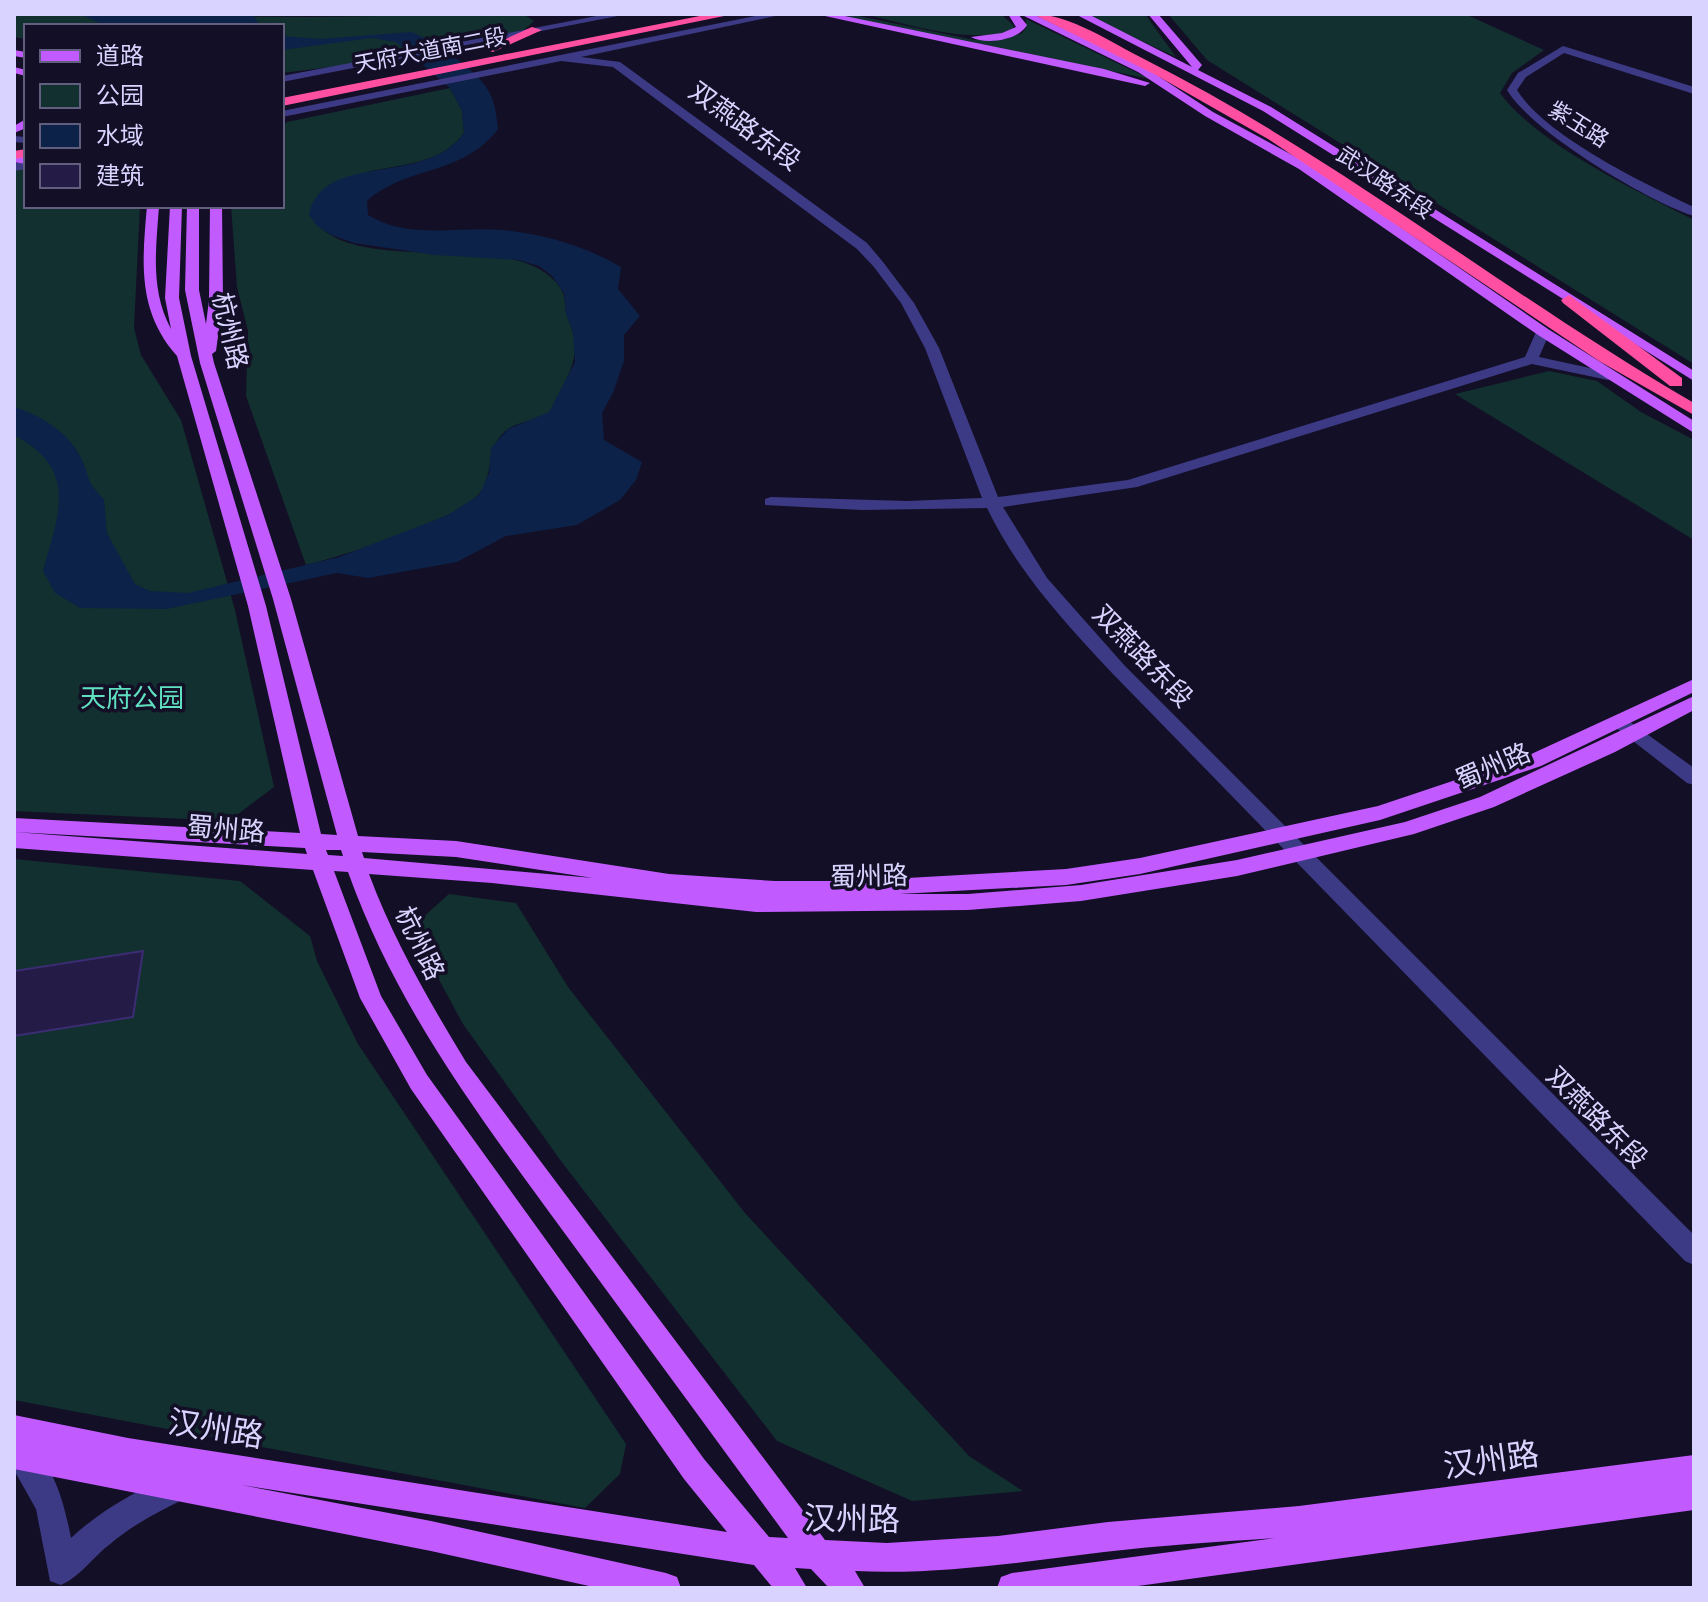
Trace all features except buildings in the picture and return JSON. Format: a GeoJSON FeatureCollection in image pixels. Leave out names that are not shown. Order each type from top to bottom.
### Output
{"type":"FeatureCollection","features":[{"type":"Feature","properties":{"kind":"highway","name":"天府大道南二段"},"geometry":{"type":"LineString","coordinates":[[284,106],[484,45],[670,14]]}},
{"type":"Feature","properties":{"kind":"highway","name":"天府大道南二段"},"geometry":{"type":"LineString","coordinates":[[284,89],[505,64],[728,14]]}},
{"type":"Feature","properties":{"kind":"highway","name":"武汉路东段"},"geometry":{"type":"LineString","coordinates":[[1039,14],[1125,52],[1235,113],[1349,184],[1591,347],[1694,410]]}},
{"type":"Feature","properties":{"kind":"highway","name":"武汉路东段"},"geometry":{"type":"LineString","coordinates":[[1061,14],[1239,103],[1694,392]]}},
{"type":"Feature","properties":{"kind":"highway"},"geometry":{"type":"LineString","coordinates":[[484,45],[536,30]]}},
{"type":"Feature","properties":{"kind":"highway"},"geometry":{"type":"LineString","coordinates":[[1569,300],[1676,382]]}},
{"type":"Feature","properties":{"kind":"main road"},"geometry":{"type":"LineString","coordinates":[[821,14],[1128,77],[1209,114]]}},
{"type":"Feature","properties":{"kind":"main road"},"geometry":{"type":"LineString","coordinates":[[857,14],[931,31],[993,37],[1020,29],[1022,25],[1013,14]]}},
{"type":"Feature","properties":{"kind":"main road"},"geometry":{"type":"LineString","coordinates":[[1025,14],[1142,70],[1209,114],[1303,166],[1608,376],[1694,428]]}},
{"type":"Feature","properties":{"kind":"main road"},"geometry":{"type":"LineString","coordinates":[[1080,14],[1224,85],[1323,142],[1694,377]]}},
{"type":"Feature","properties":{"kind":"main road"},"geometry":{"type":"LineString","coordinates":[[1153,14],[1190,60],[1224,85]]}},
{"type":"Feature","properties":{"kind":"main road"},"geometry":{"type":"LineString","coordinates":[[153,208],[150,300],[160,326],[184,356]]}},
{"type":"Feature","properties":{"kind":"main road","name":"杭州路"},"geometry":{"type":"LineString","coordinates":[[176,208],[172,298],[184,356],[257,606],[312,839],[371,998],[419,1082],[694,1469],[792,1588]]}},
{"type":"Feature","properties":{"kind":"main road","name":"杭州路"},"geometry":{"type":"LineString","coordinates":[[193,208],[192,290],[207,363],[282,599],[353,855],[374,915],[408,985],[458,1069],[818,1555],[850,1588]]}},
{"type":"Feature","properties":{"kind":"main road"},"geometry":{"type":"LineString","coordinates":[[207,363],[216,300],[216,208]]}},
{"type":"Feature","properties":{"kind":"main road","name":"蜀州路"},"geometry":{"type":"LineString","coordinates":[[14,825],[312,839],[353,855],[492,875],[756,904],[968,902],[1081,893],[1301,855],[1407,829],[1487,802],[1629,728],[1694,685]]}},
{"type":"Feature","properties":{"kind":"main road","name":"蜀州路"},"geometry":{"type":"LineString","coordinates":[[14,840],[320,864],[353,855],[456,849],[669,882],[775,889],[838,889],[1066,877],[1140,866],[1380,813],[1487,779],[1694,702]]}},
{"type":"Feature","properties":{"kind":"main road"},"geometry":{"type":"LineString","coordinates":[[16,1447],[180,1486],[666,1588]]}},
{"type":"Feature","properties":{"kind":"main road","name":"汉州路"},"geometry":{"type":"LineString","coordinates":[[16,1447],[144,1454],[764,1552],[887,1558],[998,1551],[1108,1537],[1299,1521],[1694,1469]]}},
{"type":"Feature","properties":{"kind":"main road"},"geometry":{"type":"LineString","coordinates":[[1012,1588],[1694,1496]]}},
{"type":"Feature","properties":{"kind":"street"},"geometry":{"type":"LineString","coordinates":[[552,14],[567,25]]}},
{"type":"Feature","properties":{"kind":"street"},"geometry":{"type":"LineString","coordinates":[[536,30],[623,14]]}},
{"type":"Feature","properties":{"kind":"street"},"geometry":{"type":"LineString","coordinates":[[505,64],[562,58],[780,14]]}},
{"type":"Feature","properties":{"kind":"street"},"geometry":{"type":"LineString","coordinates":[[616,64],[633,43]]}},
{"type":"Feature","properties":{"kind":"street","name":"紫玉路"},"geometry":{"type":"LineString","coordinates":[[1694,91],[1563,49],[1514,83],[1514,98],[1520,106],[1612,168],[1694,212]]}},
{"type":"Feature","properties":{"kind":"street","name":"双燕路东段"},"geometry":{"type":"LineString","coordinates":[[562,58],[616,64],[835,224],[885,272],[921,326],[993,503],[1026,561],[1081,630],[1694,1253]]}},
{"type":"Feature","properties":{"kind":"street"},"geometry":{"type":"LineString","coordinates":[[284,79],[382,77]]}},
{"type":"Feature","properties":{"kind":"street"},"geometry":{"type":"LineString","coordinates":[[1531,360],[1543,332]]}},
{"type":"Feature","properties":{"kind":"street"},"geometry":{"type":"LineString","coordinates":[[771,502],[892,508],[1073,496],[1131,484],[1531,360],[1608,376]]}},
{"type":"Feature","properties":{"kind":"street"},"geometry":{"type":"LineString","coordinates":[[1629,728],[1694,778]]}},
{"type":"Feature","properties":{"kind":"street"},"geometry":{"type":"LineString","coordinates":[[16,1447],[41,1480],[52,1508],[60,1579]]}},
{"type":"Feature","properties":{"kind":"street"},"geometry":{"type":"LineString","coordinates":[[60,1579],[81,1546],[122,1515],[180,1486]]}},
{"type":"Feature","properties":{"kind":"green space"},"geometry":{"type":"Polygon","coordinates":[[[14,14],[310,17],[523,14],[534,21],[524,30],[354,64],[284,73],[284,24],[24,24],[24,39],[14,37],[14,14]]]}},
{"type":"Feature","properties":{"kind":"green space"},"geometry":{"type":"Polygon","coordinates":[[[832,14],[849,14],[974,40],[1021,34],[1026,28],[1026,19],[1150,79],[832,14]]]}},
{"type":"Feature","properties":{"kind":"green space"},"geometry":{"type":"Polygon","coordinates":[[[863,14],[1001,14],[1014,26],[1011,31],[994,34],[956,34],[863,14]]]}},
{"type":"Feature","properties":{"kind":"green space"},"geometry":{"type":"Polygon","coordinates":[[[1083,14],[1145,14],[1176,57],[1083,14]]]}},
{"type":"Feature","properties":{"kind":"green space"},"geometry":{"type":"Polygon","coordinates":[[[1168,14],[1465,14],[1544,50],[1512,73],[1500,93],[1517,112],[1563,148],[1694,220],[1694,364],[1207,60],[1168,14]]]}},
{"type":"Feature","properties":{"kind":"green space"},"geometry":{"type":"Polygon","coordinates":[[[450,88],[462,111],[464,133],[454,144],[431,158],[357,176],[309,214],[330,235],[360,246],[396,251],[473,254],[509,259],[539,269],[564,294],[575,346],[568,377],[550,411],[513,426],[501,436],[496,443],[484,486],[467,504],[398,536],[306,565],[246,396],[248,331],[237,287],[231,208],[284,208],[284,124],[450,88]]]}},
{"type":"Feature","properties":{"kind":"green space","name":"天府公园"},"geometry":{"type":"Polygon","coordinates":[[[24,168],[24,208],[140,208],[134,328],[141,355],[181,420],[235,610],[274,787],[229,821],[14,811],[14,170],[24,168]]]}},
{"type":"Feature","properties":{"kind":"green space"},"geometry":{"type":"Polygon","coordinates":[[[1549,371],[1597,381],[1641,412],[1694,440],[1694,540],[1455,394],[1549,371]]]}},
{"type":"Feature","properties":{"kind":"green space"},"geometry":{"type":"Polygon","coordinates":[[[14,859],[240,881],[310,936],[317,961],[358,1044],[626,1444],[620,1474],[585,1508],[14,1400],[14,859]]]}},
{"type":"Feature","properties":{"kind":"green space"},"geometry":{"type":"Polygon","coordinates":[[[449,894],[516,903],[568,987],[745,1213],[969,1456],[1023,1491],[912,1501],[777,1441],[561,1161],[463,1024],[411,928],[449,894]]]}},
{"type":"Feature","properties":{"kind":"water"},"geometry":{"type":"Polygon","coordinates":[[[81,14],[252,14],[260,24],[101,24],[81,14]]]}},
{"type":"Feature","properties":{"kind":"water"},"geometry":{"type":"Polygon","coordinates":[[[411,32],[452,55],[473,72],[489,92],[496,112],[498,129],[484,144],[452,163],[383,189],[367,201],[368,215],[383,223],[416,230],[486,229],[534,235],[578,247],[621,267],[618,289],[640,316],[624,335],[624,361],[602,413],[604,440],[642,462],[636,480],[620,500],[577,525],[506,536],[457,562],[368,578],[337,573],[167,609],[80,608],[55,593],[43,571],[58,511],[59,494],[56,478],[48,463],[35,448],[14,435],[14,407],[52,426],[75,447],[90,482],[104,499],[107,533],[135,584],[150,591],[188,593],[339,557],[448,515],[479,495],[489,473],[491,448],[508,429],[549,412],[575,362],[573,332],[566,314],[564,293],[552,276],[539,266],[518,260],[435,255],[354,243],[331,235],[316,225],[309,214],[318,194],[334,182],[425,160],[447,150],[464,133],[462,111],[450,88],[396,42],[372,38],[284,50],[284,36],[320,39],[411,32]]]}}]}
